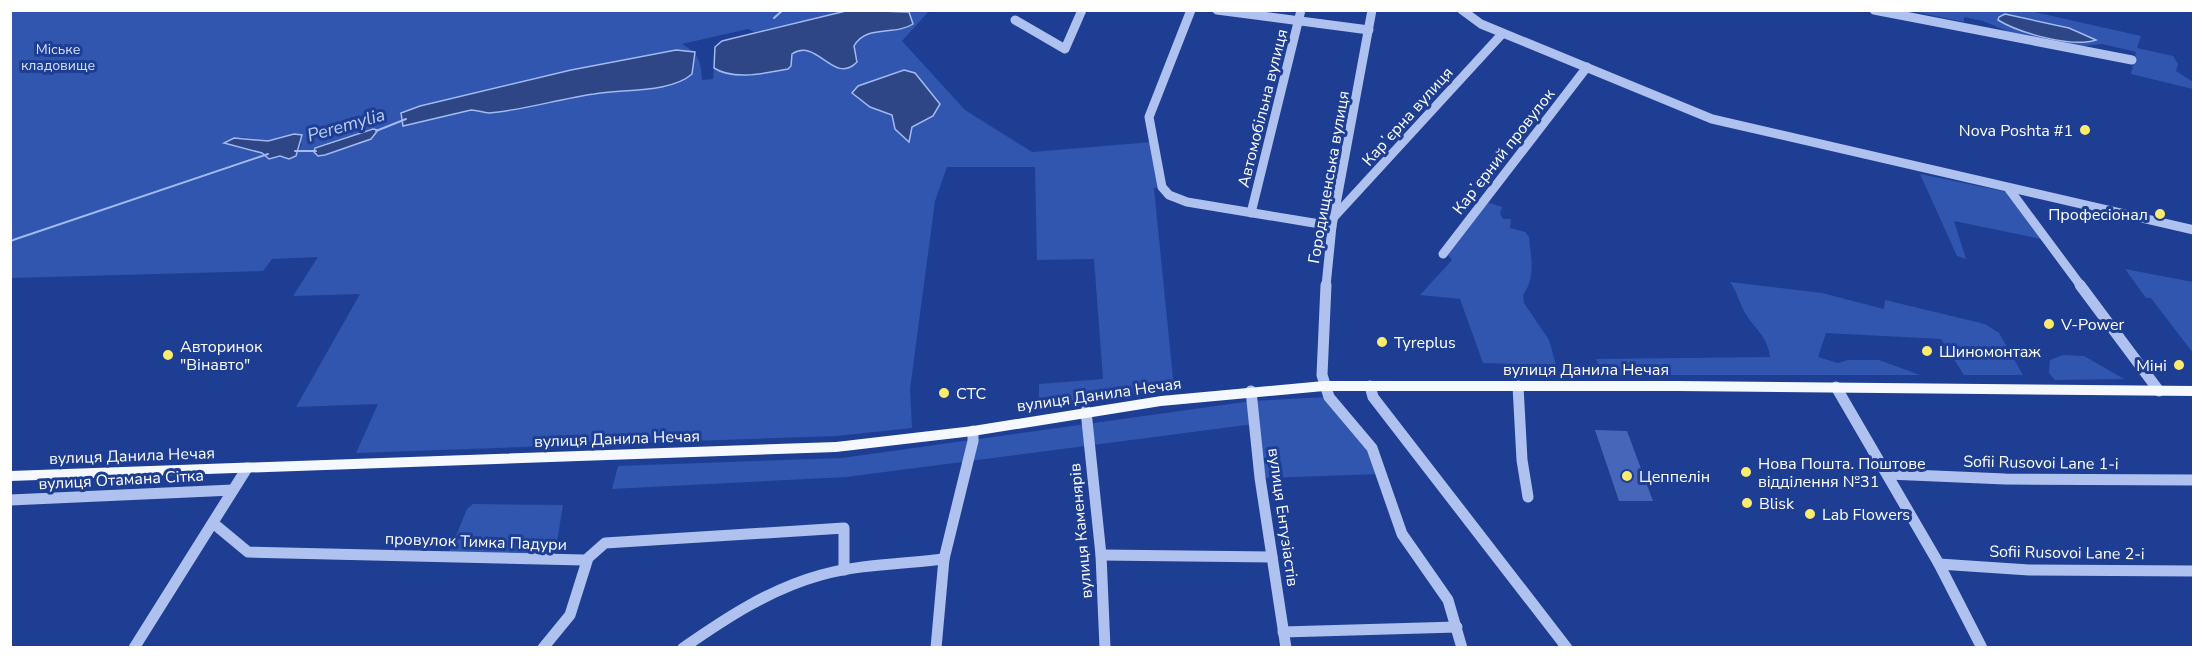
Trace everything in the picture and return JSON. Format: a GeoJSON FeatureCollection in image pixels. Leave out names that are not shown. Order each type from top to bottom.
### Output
{"type":"FeatureCollection","features":[{"type":"Feature","properties":{"kind":"main road","name":"вулиця Данила Нечая"},"geometry":{"type":"LineString","coordinates":[[10,476],[836,447],[973,430],[1086,411],[1251,391],[1324,386],[1836,387],[2193,391]]}},
{"type":"Feature","properties":{"kind":"street"},"geometry":{"type":"LineString","coordinates":[[1015,20],[1065,49],[1082,10]]}},
{"type":"Feature","properties":{"kind":"street"},"geometry":{"type":"LineString","coordinates":[[1191,10],[1149,117],[1162,187],[1169,195],[1187,202],[1251,213],[1333,222]]}},
{"type":"Feature","properties":{"kind":"street"},"geometry":{"type":"LineString","coordinates":[[1217,10],[1369,30]]}},
{"type":"Feature","properties":{"kind":"street","name":"Автомобільна вулиця"},"geometry":{"type":"LineString","coordinates":[[1251,213],[1301,10]]}},
{"type":"Feature","properties":{"kind":"street","name":"Городищенська вулиця"},"geometry":{"type":"LineString","coordinates":[[1324,386],[1322,375],[1326,274],[1333,222],[1372,10]]}},
{"type":"Feature","properties":{"kind":"street"},"geometry":{"type":"LineString","coordinates":[[1462,10],[1472,20],[1502,34],[1712,119],[2193,230]]}},
{"type":"Feature","properties":{"kind":"street"},"geometry":{"type":"LineString","coordinates":[[1878,11],[2132,60]]}},
{"type":"Feature","properties":{"kind":"street","name":"Карʼєрна вулиця"},"geometry":{"type":"LineString","coordinates":[[1333,222],[1502,34]]}},
{"type":"Feature","properties":{"kind":"street","name":"Карʼєрний провулок"},"geometry":{"type":"LineString","coordinates":[[1443,254],[1587,67]]}},
{"type":"Feature","properties":{"kind":"street"},"geometry":{"type":"LineString","coordinates":[[2009,189],[2159,391]]}},
{"type":"Feature","properties":{"kind":"street"},"geometry":{"type":"LineString","coordinates":[[1324,386],[1329,397],[1372,448],[1402,534],[1448,600],[1462,648]]}},
{"type":"Feature","properties":{"kind":"street"},"geometry":{"type":"LineString","coordinates":[[1370,386],[1373,397],[1567,648]]}},
{"type":"Feature","properties":{"kind":"street"},"geometry":{"type":"LineString","coordinates":[[1518,386],[1521,449],[1528,497]]}},
{"type":"Feature","properties":{"kind":"street"},"geometry":{"type":"LineString","coordinates":[[1836,387],[1939,564],[1982,648]]}},
{"type":"Feature","properties":{"kind":"street","name":"вулиця Ентузіастів"},"geometry":{"type":"LineString","coordinates":[[1251,391],[1286,648]]}},
{"type":"Feature","properties":{"kind":"street","name":"вулиця Каменярів"},"geometry":{"type":"LineString","coordinates":[[1086,411],[1101,555],[1105,648]]}},
{"type":"Feature","properties":{"kind":"street"},"geometry":{"type":"LineString","coordinates":[[936,648],[944,560],[973,441],[973,430]]}},
{"type":"Feature","properties":{"kind":"street"},"geometry":{"type":"LineString","coordinates":[[134,648],[248,468]]}},
{"type":"Feature","properties":{"kind":"street","name":"Sofii Rusovoi Lane 1-i"},"geometry":{"type":"LineString","coordinates":[[1888,474],[2005,479],[2193,480]]}},
{"type":"Feature","properties":{"kind":"street","name":"вулиця Отамана Сітка"},"geometry":{"type":"LineString","coordinates":[[10,500],[233,490]]}},
{"type":"Feature","properties":{"kind":"street","name":"провулок Тимка Падури"},"geometry":{"type":"LineString","coordinates":[[213,523],[248,552],[584,560],[592,550],[604,543],[844,528],[844,570]]}},
{"type":"Feature","properties":{"kind":"street"},"geometry":{"type":"LineString","coordinates":[[1101,555],[1272,556]]}},
{"type":"Feature","properties":{"kind":"street"},"geometry":{"type":"LineString","coordinates":[[543,648],[569,617],[584,560]]}},
{"type":"Feature","properties":{"kind":"street"},"geometry":{"type":"LineString","coordinates":[[683,648],[763,599],[798,584],[844,570],[944,560]]}},
{"type":"Feature","properties":{"kind":"street","name":"Sofii Rusovoi Lane 2-i"},"geometry":{"type":"LineString","coordinates":[[1939,564],[2029,570],[2193,571]]}},
{"type":"Feature","properties":{"kind":"street"},"geometry":{"type":"LineString","coordinates":[[1283,632],[1457,627]]}},
{"type":"Feature","properties":{"kind":"green space","name":"Міське кладовище"},"geometry":{"type":"Polygon","coordinates":[[[10,11],[850,11],[754,32],[748,29],[682,44],[698,59],[702,80],[713,79],[714,68],[740,75],[788,69],[790,57],[799,50],[812,53],[833,66],[846,68],[858,60],[854,46],[859,39],[865,35],[913,24],[909,12],[901,11],[929,11],[902,41],[965,110],[1032,152],[1152,142],[1162,187],[1154,188],[1174,388],[1039,408],[1039,384],[1103,379],[1094,259],[1037,260],[1035,167],[947,167],[935,201],[910,389],[912,428],[836,436],[356,453],[378,404],[296,407],[360,294],[293,296],[318,257],[272,259],[263,271],[11,278],[10,11]],[[904,70],[855,89],[870,107],[892,115],[895,129],[909,142],[912,127],[927,120],[904,70]],[[294,134],[268,141],[242,137],[226,141],[226,144],[276,158],[296,156],[302,144],[294,134]]]}},
{"type":"Feature","properties":{"kind":"green space"},"geometry":{"type":"Polygon","coordinates":[[[1911,11],[2030,11],[2141,36],[2137,48],[2173,56],[2178,64],[2176,71],[2193,82],[2193,89],[2131,74],[2136,52],[2102,44],[2075,47],[2007,31],[1983,21],[1964,17],[1964,22],[1911,11]],[[2005,14],[1999,20],[2019,30],[2060,41],[2095,40],[2069,27],[2005,14]]]}},
{"type":"Feature","properties":{"kind":"green space"},"geometry":{"type":"Polygon","coordinates":[[[1920,174],[2007,192],[2041,239],[1954,221],[1966,259],[1957,256],[1920,174]]]}},
{"type":"Feature","properties":{"kind":"green space"},"geometry":{"type":"Polygon","coordinates":[[[1487,202],[1502,207],[1500,214],[1503,219],[1511,219],[1510,228],[1525,232],[1529,237],[1531,274],[1523,295],[1524,303],[1549,340],[1556,365],[1483,363],[1460,299],[1420,295],[1452,260],[1448,255],[1487,202]]]}},
{"type":"Feature","properties":{"kind":"green space"},"geometry":{"type":"Polygon","coordinates":[[[2125,269],[2193,282],[2193,353],[2151,298],[2146,298],[2125,269]]]}},
{"type":"Feature","properties":{"kind":"green space"},"geometry":{"type":"Polygon","coordinates":[[[1730,282],[1822,293],[1884,309],[1885,300],[1985,324],[1999,333],[2023,375],[1964,375],[1941,339],[1826,333],[1818,357],[1838,363],[1848,360],[1879,360],[1920,375],[1603,375],[1596,359],[1770,357],[1764,340],[1745,312],[1730,282]]]}},
{"type":"Feature","properties":{"kind":"green space"},"geometry":{"type":"Polygon","coordinates":[[[2063,355],[2084,356],[2124,379],[2055,380],[2049,373],[2050,360],[2063,355]]]}},
{"type":"Feature","properties":{"kind":"green space"},"geometry":{"type":"Polygon","coordinates":[[[1329,397],[1366,440],[1381,474],[1260,478],[1254,424],[846,477],[612,489],[618,466],[842,458],[1252,401],[1329,397]]]}},
{"type":"Feature","properties":{"kind":"green space"},"geometry":{"type":"Polygon","coordinates":[[[473,504],[563,505],[554,560],[448,555],[467,509],[473,504]]]}},
{"type":"Feature","properties":{"kind":"shaded area"},"geometry":{"type":"Polygon","coordinates":[[[850,10],[909,12],[913,24],[873,33],[859,39],[854,46],[857,62],[849,68],[833,66],[809,51],[801,50],[792,54],[791,66],[788,69],[740,75],[714,68],[715,47],[722,41],[850,10]]]}},
{"type":"Feature","properties":{"kind":"shaded area"},"geometry":{"type":"Polygon","coordinates":[[[2005,14],[2069,28],[2096,40],[2060,41],[2032,34],[1998,20],[2005,14]]]}},
{"type":"Feature","properties":{"kind":"shaded area"},"geometry":{"type":"Polygon","coordinates":[[[676,50],[695,52],[692,74],[672,84],[646,89],[605,92],[502,112],[489,113],[471,110],[403,126],[401,113],[420,106],[571,70],[676,50]]]}},
{"type":"Feature","properties":{"kind":"shaded area"},"geometry":{"type":"Polygon","coordinates":[[[904,70],[915,73],[940,104],[933,116],[912,127],[909,142],[895,129],[892,115],[870,107],[852,93],[858,86],[904,70]]]}},
{"type":"Feature","properties":{"kind":"shaded area"},"geometry":{"type":"Polygon","coordinates":[[[373,129],[378,130],[371,139],[325,155],[318,156],[314,152],[315,148],[373,129]]]}},
{"type":"Feature","properties":{"kind":"shaded area"},"geometry":{"type":"Polygon","coordinates":[[[294,134],[302,135],[296,156],[289,159],[280,156],[269,159],[262,153],[224,143],[234,138],[268,141],[294,134]]]}},
{"type":"Feature","properties":{"kind":"building","name":"Цеппелін"},"geometry":{"type":"Polygon","coordinates":[[[1595,430],[1627,431],[1653,501],[1619,501],[1595,430]]]}},
{"type":"Feature","properties":{"kind":"waterway","name":"Peremylia"},"geometry":{"type":"LineString","coordinates":[[774,18],[783,10]]}},
{"type":"Feature","properties":{"kind":"waterway","name":"Peremylia"},"geometry":{"type":"LineString","coordinates":[[376,131],[406,119]]}},
{"type":"Feature","properties":{"kind":"waterway","name":"Peremylia"},"geometry":{"type":"LineString","coordinates":[[295,151],[316,151]]}},
{"type":"Feature","properties":{"kind":"waterway","name":"Peremylia"},"geometry":{"type":"LineString","coordinates":[[10,241],[268,154]]}},
{"type":"Feature","properties":{"kind":"place","name":"Nova Poshta #1"},"geometry":{"type":"Point","coordinates":[2085,130]}},
{"type":"Feature","properties":{"kind":"place","name":"Професіонал"},"geometry":{"type":"Point","coordinates":[2160,214]}},
{"type":"Feature","properties":{"kind":"place","name":"V-Power"},"geometry":{"type":"Point","coordinates":[2049,324]}},
{"type":"Feature","properties":{"kind":"place","name":"Tyreplus"},"geometry":{"type":"Point","coordinates":[1382,342]}},
{"type":"Feature","properties":{"kind":"place","name":"Шиномонтаж"},"geometry":{"type":"Point","coordinates":[1927,351]}},
{"type":"Feature","properties":{"kind":"place","name":"Авторинок \"Вінавто\""},"geometry":{"type":"Point","coordinates":[168,355]}},
{"type":"Feature","properties":{"kind":"place","name":"Міні"},"geometry":{"type":"Point","coordinates":[2179,365]}},
{"type":"Feature","properties":{"kind":"place","name":"СТС"},"geometry":{"type":"Point","coordinates":[944,393]}},
{"type":"Feature","properties":{"kind":"place","name":"Нова Пошта. Поштове відділення №31"},"geometry":{"type":"Point","coordinates":[1746,472]}},
{"type":"Feature","properties":{"kind":"place","name":"Цеппелін"},"geometry":{"type":"Point","coordinates":[1627,476]}},
{"type":"Feature","properties":{"kind":"place","name":"Blisk"},"geometry":{"type":"Point","coordinates":[1747,503]}},
{"type":"Feature","properties":{"kind":"place","name":"Lab Flowers"},"geometry":{"type":"Point","coordinates":[1810,514]}}]}
